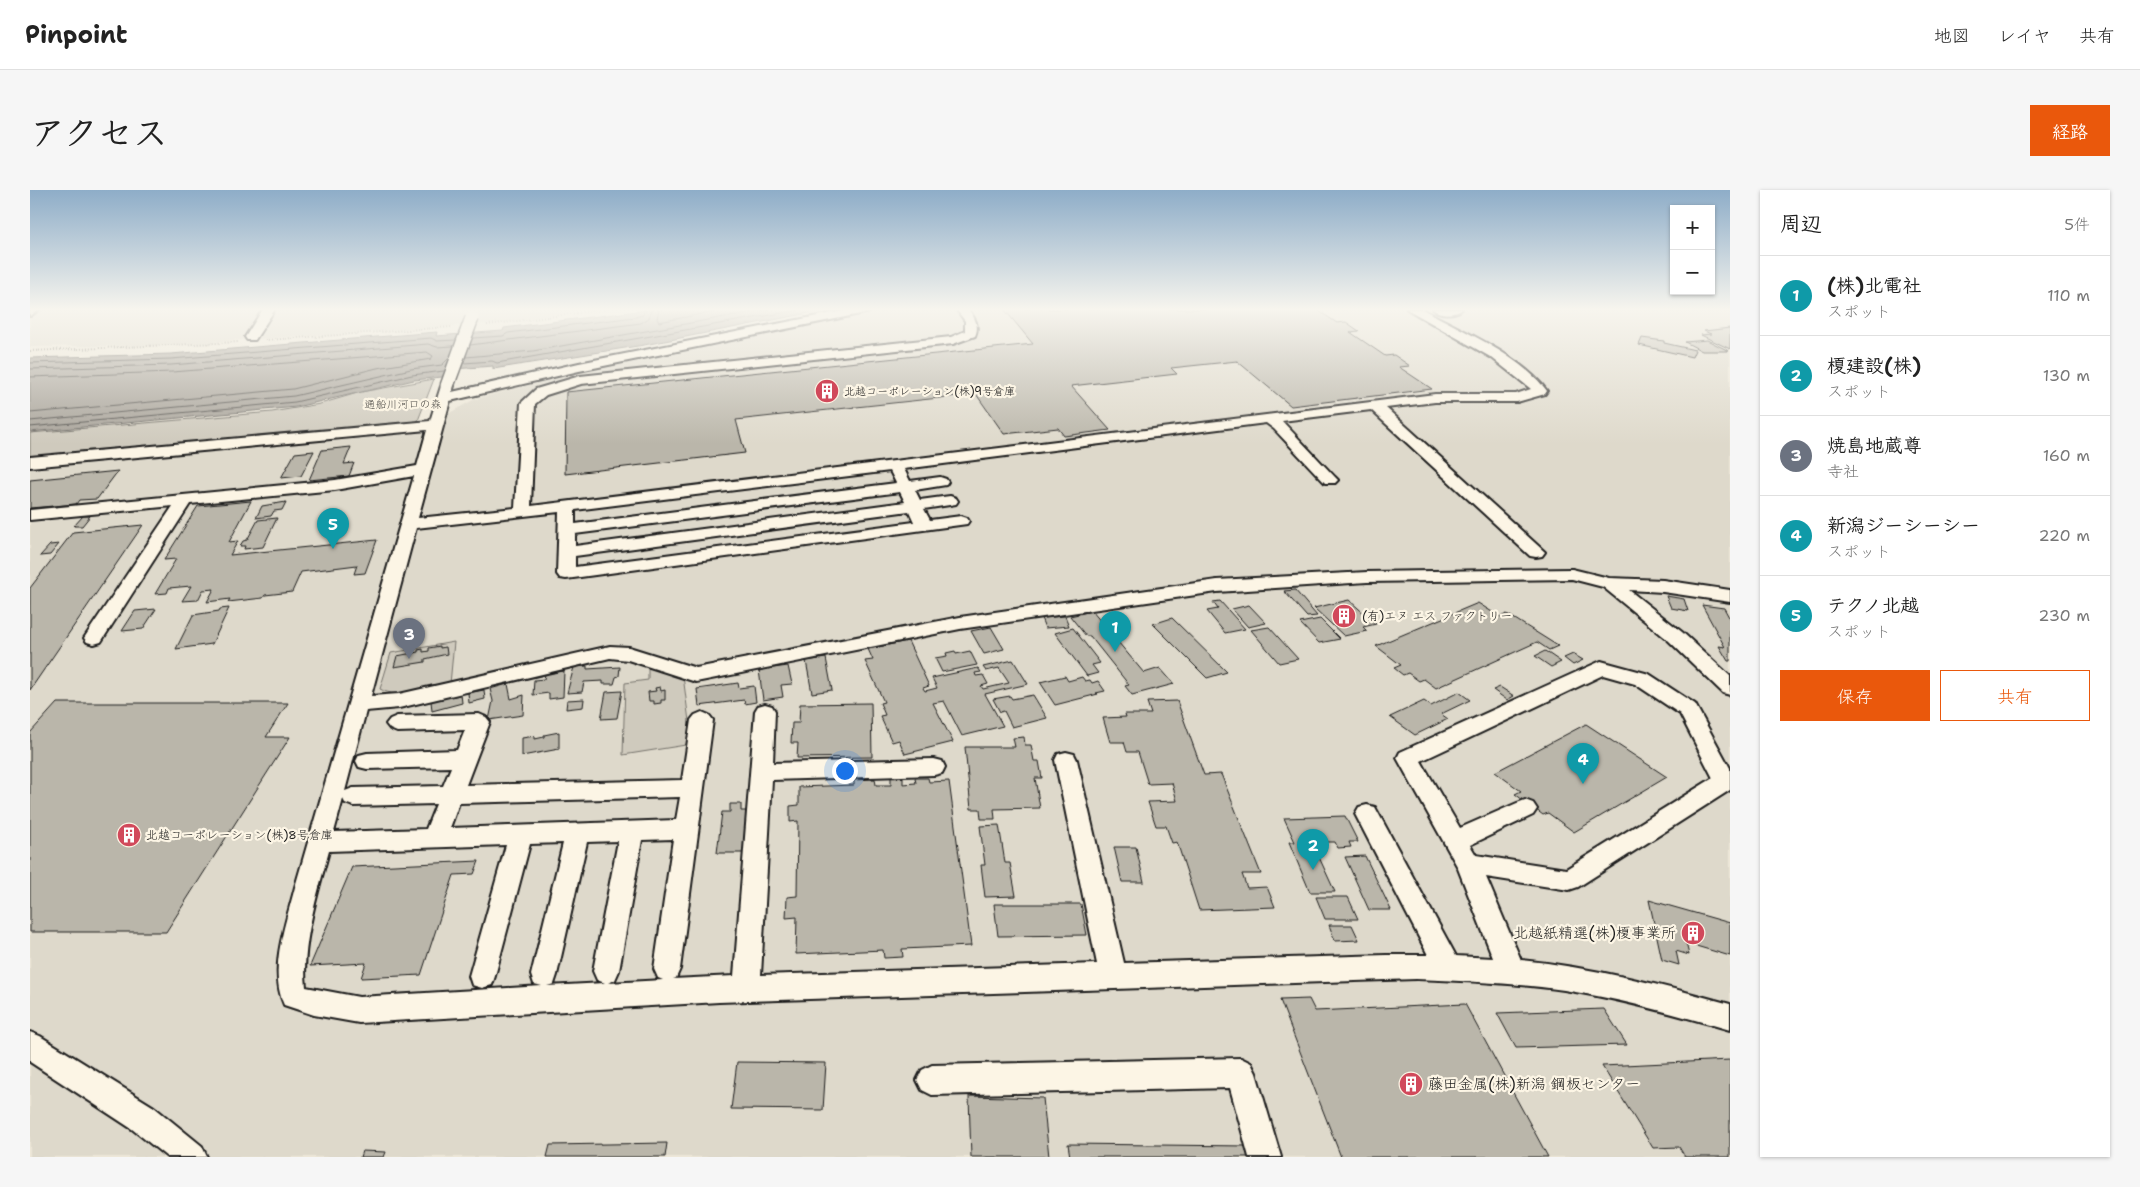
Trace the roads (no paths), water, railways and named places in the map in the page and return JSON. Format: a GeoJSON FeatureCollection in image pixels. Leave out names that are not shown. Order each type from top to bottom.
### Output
{"type":"FeatureCollection","features":[{"type":"Feature","properties":{"kind":"street"},"geometry":{"type":"LineString","coordinates":[[458,354],[445,392],[307,886],[292,962],[291,980],[294,996],[314,1002],[359,1010],[747,988],[1386,967],[1448,967],[1512,972],[1622,988],[1730,1017]]}},
{"type":"Feature","properties":{"kind":"street"},"geometry":{"type":"LineString","coordinates":[[445,392],[644,354]]}},
{"type":"Feature","properties":{"kind":"street"},"geometry":{"type":"LineString","coordinates":[[523,512],[528,402],[541,392],[580,380],[821,354]]}},
{"type":"Feature","properties":{"kind":"street"},"geometry":{"type":"LineString","coordinates":[[408,524],[523,512],[1436,398],[1517,398],[1540,391],[1529,378],[1494,354]]}},
{"type":"Feature","properties":{"kind":"street"},"geometry":{"type":"LineString","coordinates":[[1375,406],[1536,552]]}},
{"type":"Feature","properties":{"kind":"street"},"geometry":{"type":"LineString","coordinates":[[1269,419],[1330,480]]}},
{"type":"Feature","properties":{"kind":"street"},"geometry":{"type":"LineString","coordinates":[[30,462],[437,424]]}},
{"type":"Feature","properties":{"kind":"street"},"geometry":{"type":"LineString","coordinates":[[895,465],[924,526]]}},
{"type":"Feature","properties":{"kind":"street"},"geometry":{"type":"LineString","coordinates":[[30,515],[335,486],[425,469]]}},
{"type":"Feature","properties":{"kind":"street"},"geometry":{"type":"LineString","coordinates":[[566,530],[940,482]]}},
{"type":"Feature","properties":{"kind":"street"},"geometry":{"type":"LineString","coordinates":[[94,638],[185,500]]}},
{"type":"Feature","properties":{"kind":"street"},"geometry":{"type":"LineString","coordinates":[[566,552],[950,501]]}},
{"type":"Feature","properties":{"kind":"street"},"geometry":{"type":"LineString","coordinates":[[567,506],[566,574],[961,521]]}},
{"type":"Feature","properties":{"kind":"street"},"geometry":{"type":"LineString","coordinates":[[358,705],[399,701],[610,652],[629,654],[696,675],[960,623],[1217,586],[1367,577],[1572,574],[1609,583],[1663,586],[1730,596]]}},
{"type":"Feature","properties":{"kind":"street"},"geometry":{"type":"LineString","coordinates":[[1609,583],[1675,636],[1730,688]]}},
{"type":"Feature","properties":{"kind":"street"},"geometry":{"type":"LineString","coordinates":[[1468,864],[1569,880],[1726,781],[1688,708],[1642,679],[1601,668],[1408,758],[1468,864],[1512,972]]}},
{"type":"Feature","properties":{"kind":"street"},"geometry":{"type":"LineString","coordinates":[[747,988],[765,711]]}},
{"type":"Feature","properties":{"kind":"street"},"geometry":{"type":"LineString","coordinates":[[667,968],[702,720]]}},
{"type":"Feature","properties":{"kind":"street"},"geometry":{"type":"LineString","coordinates":[[397,724],[479,722],[434,838]]}},
{"type":"Feature","properties":{"kind":"street"},"geometry":{"type":"LineString","coordinates":[[368,761],[465,758]]}},
{"type":"Feature","properties":{"kind":"street"},"geometry":{"type":"LineString","coordinates":[[1066,760],[1113,976]]}},
{"type":"Feature","properties":{"kind":"street"},"geometry":{"type":"LineString","coordinates":[[761,772],[934,767]]}},
{"type":"Feature","properties":{"kind":"street"},"geometry":{"type":"LineString","coordinates":[[353,797],[692,788]]}},
{"type":"Feature","properties":{"kind":"street"},"geometry":{"type":"LineString","coordinates":[[1455,840],[1525,809]]}},
{"type":"Feature","properties":{"kind":"street"},"geometry":{"type":"LineString","coordinates":[[1367,814],[1448,967]]}},
{"type":"Feature","properties":{"kind":"street"},"geometry":{"type":"LineString","coordinates":[[319,842],[686,829]]}},
{"type":"Feature","properties":{"kind":"street"},"geometry":{"type":"LineString","coordinates":[[606,971],[632,831]]}},
{"type":"Feature","properties":{"kind":"street"},"geometry":{"type":"LineString","coordinates":[[544,975],[578,833]]}},
{"type":"Feature","properties":{"kind":"street"},"geometry":{"type":"LineString","coordinates":[[482,976],[521,835]]}},
{"type":"Feature","properties":{"kind":"street"},"geometry":{"type":"LineString","coordinates":[[30,1046],[143,1118],[191,1157]]}},
{"type":"Feature","properties":{"kind":"street"},"geometry":{"type":"LineString","coordinates":[[932,1080],[1241,1073],[1265,1157]]}},
{"type":"Feature","properties":{"kind":"water"},"geometry":{"type":"Polygon","coordinates":[[[167,354],[587,354],[493,369],[493,366],[454,369],[451,376],[414,380],[296,407],[30,432],[30,358],[167,354]]]}},
{"type":"Feature","properties":{"kind":"place","name":"北越コーポレーション(株)9号倉庫"},"geometry":{"type":"Point","coordinates":[827,391]}},
{"type":"Feature","properties":{"kind":"place","name":"テクノ北越"},"geometry":{"type":"Point","coordinates":[333,549]}},
{"type":"Feature","properties":{"kind":"place","name":"(有)エヌ エス ファクトリー"},"geometry":{"type":"Point","coordinates":[1344,616]}},
{"type":"Feature","properties":{"kind":"place","name":"(株)北電社"},"geometry":{"type":"Point","coordinates":[1115,652]}},
{"type":"Feature","properties":{"kind":"place","name":"焼島地蔵尊"},"geometry":{"type":"Point","coordinates":[409,659]}},
{"type":"Feature","properties":{"kind":"place","name":"新潟ジーシーシー"},"geometry":{"type":"Point","coordinates":[1583,784]}},
{"type":"Feature","properties":{"kind":"place","name":"北越コーポレーション(株)8号倉庫"},"geometry":{"type":"Point","coordinates":[129,835]}},
{"type":"Feature","properties":{"kind":"place","name":"榎建設(株)"},"geometry":{"type":"Point","coordinates":[1313,870]}},
{"type":"Feature","properties":{"kind":"place","name":"北越紙精選(株)榎事業所"},"geometry":{"type":"Point","coordinates":[1693,933]}},
{"type":"Feature","properties":{"kind":"place","name":"藤田金属(株)新潟 鋼板センター"},"geometry":{"type":"Point","coordinates":[1411,1084]}},
{"type":"Feature","properties":{"kind":"park label","name":"通船川河口の森"},"geometry":{"type":"Point","coordinates":[403,404]}}]}
